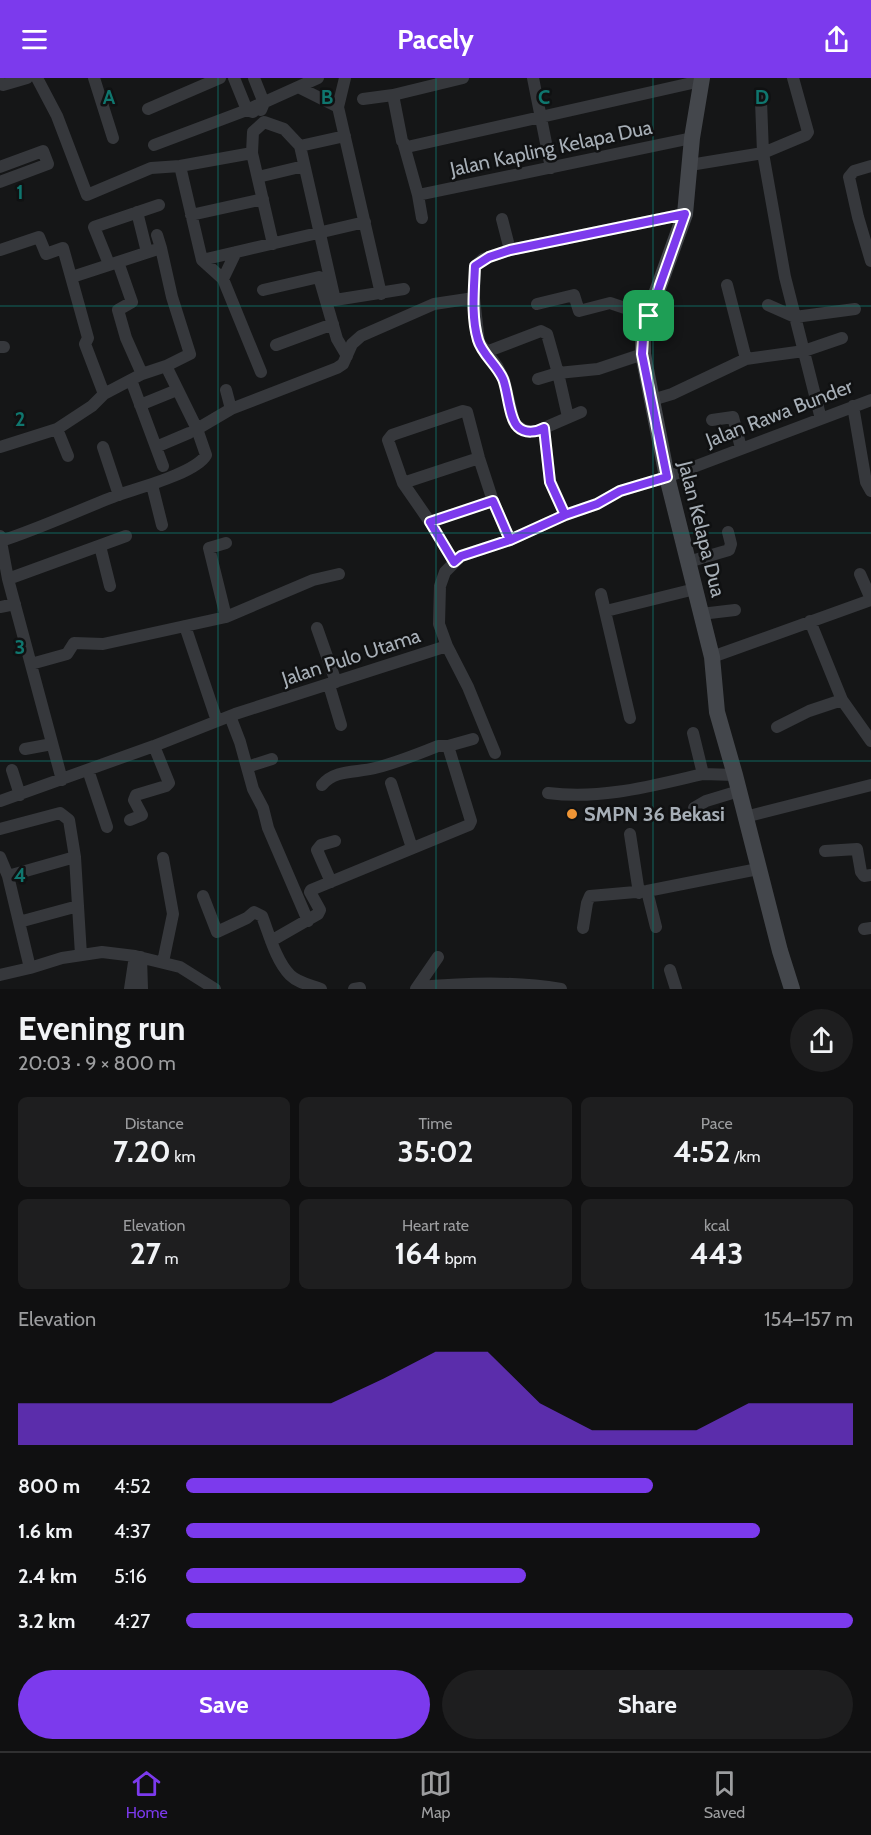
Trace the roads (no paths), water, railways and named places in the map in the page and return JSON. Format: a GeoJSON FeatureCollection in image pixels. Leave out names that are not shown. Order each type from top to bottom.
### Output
{"type":"FeatureCollection","features":[{"type":"Feature","properties":{"kind":"main road","name":"Jalan Kelapa Dua"},"geometry":{"type":"LineString","coordinates":[[702,79],[692,138],[685,214],[649,316],[642,354],[667,477],[712,657],[717,712],[792,989]]}},
{"type":"Feature","properties":{"kind":"street"},"geometry":{"type":"LineString","coordinates":[[0,83],[3,86],[27,78]]}},
{"type":"Feature","properties":{"kind":"street"},"geometry":{"type":"LineString","coordinates":[[37,78],[57,116],[87,195],[151,168],[180,166],[252,153]]}},
{"type":"Feature","properties":{"kind":"street"},"geometry":{"type":"LineString","coordinates":[[94,78],[112,138]]}},
{"type":"Feature","properties":{"kind":"street"},"geometry":{"type":"LineString","coordinates":[[148,109],[220,78]]}},
{"type":"Feature","properties":{"kind":"street"},"geometry":{"type":"LineString","coordinates":[[234,78],[259,112],[284,129],[300,146],[335,300],[404,289]]}},
{"type":"Feature","properties":{"kind":"street"},"geometry":{"type":"LineString","coordinates":[[254,78],[259,112],[253,132],[252,153],[273,244]]}},
{"type":"Feature","properties":{"kind":"street"},"geometry":{"type":"LineString","coordinates":[[154,145],[259,112],[318,78]]}},
{"type":"Feature","properties":{"kind":"street"},"geometry":{"type":"LineString","coordinates":[[345,78],[338,107],[381,294]]}},
{"type":"Feature","properties":{"kind":"street"},"geometry":{"type":"LineString","coordinates":[[363,99],[393,95],[419,83],[463,78]]}},
{"type":"Feature","properties":{"kind":"street"},"geometry":{"type":"LineString","coordinates":[[533,78],[551,168]]}},
{"type":"Feature","properties":{"kind":"street"},"geometry":{"type":"LineString","coordinates":[[690,165],[763,153],[806,135],[808,132],[793,78]]}},
{"type":"Feature","properties":{"kind":"street","name":"Jalan Kapling Kelapa Dua"},"geometry":{"type":"LineString","coordinates":[[404,146],[702,79]]}},
{"type":"Feature","properties":{"kind":"street"},"geometry":{"type":"LineString","coordinates":[[300,87],[338,107]]}},
{"type":"Feature","properties":{"kind":"street"},"geometry":{"type":"LineString","coordinates":[[393,95],[422,218]]}},
{"type":"Feature","properties":{"kind":"street"},"geometry":{"type":"LineString","coordinates":[[761,101],[763,153],[785,277],[821,419]]}},
{"type":"Feature","properties":{"kind":"street"},"geometry":{"type":"LineString","coordinates":[[300,146],[345,136]]}},
{"type":"Feature","properties":{"kind":"street","name":"Jalan Kapling Kelapa Dua"},"geometry":{"type":"LineString","coordinates":[[418,195],[692,138]]}},
{"type":"Feature","properties":{"kind":"street"},"geometry":{"type":"LineString","coordinates":[[0,167],[43,151],[48,164],[0,182]]}},
{"type":"Feature","properties":{"kind":"street"},"geometry":{"type":"LineString","coordinates":[[180,166],[202,260],[223,279],[261,372]]}},
{"type":"Feature","properties":{"kind":"street"},"geometry":{"type":"LineString","coordinates":[[258,177],[304,166]]}},
{"type":"Feature","properties":{"kind":"street"},"geometry":{"type":"LineString","coordinates":[[870,255],[849,177],[854,171],[871,166]]}},
{"type":"Feature","properties":{"kind":"street"},"geometry":{"type":"LineString","coordinates":[[190,215],[263,199]]}},
{"type":"Feature","properties":{"kind":"street"},"geometry":{"type":"LineString","coordinates":[[159,205],[94,226],[132,302],[118,310],[136,377],[140,405],[164,466]]}},
{"type":"Feature","properties":{"kind":"street"},"geometry":{"type":"LineString","coordinates":[[137,212],[147,252]]}},
{"type":"Feature","properties":{"kind":"street"},"geometry":{"type":"LineString","coordinates":[[858,217],[871,213]]}},
{"type":"Feature","properties":{"kind":"street"},"geometry":{"type":"LineString","coordinates":[[581,412],[531,432],[519,428],[514,422],[504,380],[497,366],[479,342],[474,298],[475,266],[489,257],[510,250],[685,214]]}},
{"type":"Feature","properties":{"kind":"street"},"geometry":{"type":"LineString","coordinates":[[502,219],[510,250]]}},
{"type":"Feature","properties":{"kind":"street"},"geometry":{"type":"LineString","coordinates":[[202,260],[364,222]]}},
{"type":"Feature","properties":{"kind":"street"},"geometry":{"type":"LineString","coordinates":[[0,447],[57,429],[87,410],[104,394],[136,377],[190,354],[172,297],[157,235]]}},
{"type":"Feature","properties":{"kind":"street"},"geometry":{"type":"LineString","coordinates":[[0,250],[39,237],[46,254],[63,248],[87,338],[86,344],[104,394]]}},
{"type":"Feature","properties":{"kind":"street"},"geometry":{"type":"LineString","coordinates":[[72,277],[160,248]]}},
{"type":"Feature","properties":{"kind":"street"},"geometry":{"type":"LineString","coordinates":[[223,279],[236,252]]}},
{"type":"Feature","properties":{"kind":"street"},"geometry":{"type":"LineString","coordinates":[[263,290],[319,277],[336,339],[347,356]]}},
{"type":"Feature","properties":{"kind":"street"},"geometry":{"type":"LineString","coordinates":[[727,285],[746,359]]}},
{"type":"Feature","properties":{"kind":"street"},"geometry":{"type":"LineString","coordinates":[[537,304],[574,295],[579,311],[610,303],[649,316]]}},
{"type":"Feature","properties":{"kind":"street"},"geometry":{"type":"LineString","coordinates":[[156,447],[193,431],[231,409],[337,368],[343,364],[352,344],[361,336],[434,304],[474,298]]}},
{"type":"Feature","properties":{"kind":"street"},"geometry":{"type":"LineString","coordinates":[[768,305],[795,317],[855,309]]}},
{"type":"Feature","properties":{"kind":"street"},"geometry":{"type":"LineString","coordinates":[[276,345],[333,324]]}},
{"type":"Feature","properties":{"kind":"street"},"geometry":{"type":"LineString","coordinates":[[486,352],[541,331],[547,334],[568,417]]}},
{"type":"Feature","properties":{"kind":"street"},"geometry":{"type":"LineString","coordinates":[[652,400],[672,394],[746,359],[804,351],[842,338]]}},
{"type":"Feature","properties":{"kind":"street"},"geometry":{"type":"LineString","coordinates":[[538,379],[558,373],[598,369],[642,354]]}},
{"type":"Feature","properties":{"kind":"street"},"geometry":{"type":"LineString","coordinates":[[62,780],[8,579],[0,539],[43,527],[119,495],[152,485],[199,463],[204,458],[206,455],[193,431],[166,366]]}},
{"type":"Feature","properties":{"kind":"street"},"geometry":{"type":"LineString","coordinates":[[226,390],[231,409]]}},
{"type":"Feature","properties":{"kind":"street"},"geometry":{"type":"LineString","coordinates":[[140,405],[172,392]]}},
{"type":"Feature","properties":{"kind":"street","name":"Jalan Rawa Bunder"},"geometry":{"type":"LineString","coordinates":[[667,477],[871,400]]}},
{"type":"Feature","properties":{"kind":"street"},"geometry":{"type":"LineString","coordinates":[[853,406],[866,482],[871,491]]}},
{"type":"Feature","properties":{"kind":"street"},"geometry":{"type":"LineString","coordinates":[[510,540],[493,501],[467,412],[463,411],[388,438],[403,483],[454,562],[461,556],[510,540],[565,515],[597,504],[620,491],[667,477]]}},
{"type":"Feature","properties":{"kind":"street"},"geometry":{"type":"LineString","coordinates":[[712,420],[733,417],[741,448]]}},
{"type":"Feature","properties":{"kind":"street"},"geometry":{"type":"LineString","coordinates":[[544,428],[550,482],[565,515]]}},
{"type":"Feature","properties":{"kind":"street"},"geometry":{"type":"LineString","coordinates":[[57,429],[68,456]]}},
{"type":"Feature","properties":{"kind":"street"},"geometry":{"type":"LineString","coordinates":[[103,447],[119,495]]}},
{"type":"Feature","properties":{"kind":"street"},"geometry":{"type":"LineString","coordinates":[[403,483],[479,458]]}},
{"type":"Feature","properties":{"kind":"street"},"geometry":{"type":"LineString","coordinates":[[152,485],[162,525]]}},
{"type":"Feature","properties":{"kind":"street"},"geometry":{"type":"LineString","coordinates":[[430,522],[493,501]]}},
{"type":"Feature","properties":{"kind":"street"},"geometry":{"type":"LineString","coordinates":[[688,562],[729,550],[731,544],[728,532]]}},
{"type":"Feature","properties":{"kind":"street"},"geometry":{"type":"LineString","coordinates":[[8,579],[126,536]]}},
{"type":"Feature","properties":{"kind":"street"},"geometry":{"type":"LineString","coordinates":[[226,543],[209,548],[226,617]]}},
{"type":"Feature","properties":{"kind":"street"},"geometry":{"type":"LineString","coordinates":[[100,546],[110,586]]}},
{"type":"Feature","properties":{"kind":"street","name":"Jalan Pulo Utama"},"geometry":{"type":"LineString","coordinates":[[0,801],[230,716],[447,646],[440,624],[440,586],[445,572],[454,562]]}},
{"type":"Feature","properties":{"kind":"street"},"geometry":{"type":"LineString","coordinates":[[31,664],[67,654],[74,643],[103,644],[226,617],[313,580],[339,574]]}},
{"type":"Feature","properties":{"kind":"street"},"geometry":{"type":"LineString","coordinates":[[712,657],[871,599],[860,574]]}},
{"type":"Feature","properties":{"kind":"street"},"geometry":{"type":"LineString","coordinates":[[606,611],[695,589]]}},
{"type":"Feature","properties":{"kind":"street"},"geometry":{"type":"LineString","coordinates":[[601,594],[630,718]]}},
{"type":"Feature","properties":{"kind":"street"},"geometry":{"type":"LineString","coordinates":[[0,607],[15,604]]}},
{"type":"Feature","properties":{"kind":"street"},"geometry":{"type":"LineString","coordinates":[[701,614],[735,610]]}},
{"type":"Feature","properties":{"kind":"street"},"geometry":{"type":"LineString","coordinates":[[810,621],[842,700],[869,736]]}},
{"type":"Feature","properties":{"kind":"street"},"geometry":{"type":"LineString","coordinates":[[184,626],[218,721]]}},
{"type":"Feature","properties":{"kind":"street"},"geometry":{"type":"LineString","coordinates":[[317,628],[341,725]]}},
{"type":"Feature","properties":{"kind":"street"},"geometry":{"type":"LineString","coordinates":[[447,646],[468,687],[495,753]]}},
{"type":"Feature","properties":{"kind":"street"},"geometry":{"type":"LineString","coordinates":[[777,727],[809,711],[842,700]]}},
{"type":"Feature","properties":{"kind":"street"},"geometry":{"type":"LineString","coordinates":[[230,716],[255,795],[263,808],[268,828],[308,921]]}},
{"type":"Feature","properties":{"kind":"street"},"geometry":{"type":"LineString","coordinates":[[693,733],[703,774]]}},
{"type":"Feature","properties":{"kind":"street"},"geometry":{"type":"LineString","coordinates":[[322,785],[326,780],[340,773],[375,768],[438,746],[448,746],[473,739]]}},
{"type":"Feature","properties":{"kind":"street"},"geometry":{"type":"LineString","coordinates":[[25,749],[52,744]]}},
{"type":"Feature","properties":{"kind":"street"},"geometry":{"type":"LineString","coordinates":[[130,820],[142,815],[134,800],[136,795],[169,783],[153,746]]}},
{"type":"Feature","properties":{"kind":"street"},"geometry":{"type":"LineString","coordinates":[[271,941],[318,914],[320,910],[310,891],[469,825],[471,820],[448,746]]}},
{"type":"Feature","properties":{"kind":"street"},"geometry":{"type":"LineString","coordinates":[[247,767],[272,759]]}},
{"type":"Feature","properties":{"kind":"street"},"geometry":{"type":"LineString","coordinates":[[12,770],[20,795]]}},
{"type":"Feature","properties":{"kind":"street"},"geometry":{"type":"LineString","coordinates":[[88,770],[107,827]]}},
{"type":"Feature","properties":{"kind":"street"},"geometry":{"type":"LineString","coordinates":[[549,793],[588,796],[631,790],[703,774],[737,783]]}},
{"type":"Feature","properties":{"kind":"street"},"geometry":{"type":"LineString","coordinates":[[391,783],[412,849]]}},
{"type":"Feature","properties":{"kind":"street"},"geometry":{"type":"LineString","coordinates":[[694,808],[737,783]]}},
{"type":"Feature","properties":{"kind":"street"},"geometry":{"type":"LineString","coordinates":[[745,817],[871,785]]}},
{"type":"Feature","properties":{"kind":"street"},"geometry":{"type":"LineString","coordinates":[[0,829],[7,825],[60,813],[69,820],[75,857],[81,955]]}},
{"type":"Feature","properties":{"kind":"street"},"geometry":{"type":"LineString","coordinates":[[630,834],[643,892],[656,927]]}},
{"type":"Feature","properties":{"kind":"street"},"geometry":{"type":"LineString","coordinates":[[331,882],[317,850],[321,845],[335,841]]}},
{"type":"Feature","properties":{"kind":"street"},"geometry":{"type":"LineString","coordinates":[[825,851],[857,849],[861,872],[864,876],[871,875]]}},
{"type":"Feature","properties":{"kind":"street"},"geometry":{"type":"LineString","coordinates":[[0,857],[8,876],[30,968]]}},
{"type":"Feature","properties":{"kind":"street"},"geometry":{"type":"LineString","coordinates":[[8,876],[75,857]]}},
{"type":"Feature","properties":{"kind":"street"},"geometry":{"type":"LineString","coordinates":[[163,962],[173,914],[164,858]]}},
{"type":"Feature","properties":{"kind":"street"},"geometry":{"type":"LineString","coordinates":[[583,928],[588,896],[643,892],[758,869]]}},
{"type":"Feature","properties":{"kind":"street"},"geometry":{"type":"LineString","coordinates":[[203,896],[217,932],[247,918],[254,912],[262,916],[271,941],[290,975],[300,982],[321,989]]}},
{"type":"Feature","properties":{"kind":"street"},"geometry":{"type":"LineString","coordinates":[[19,922],[78,906]]}},
{"type":"Feature","properties":{"kind":"street"},"geometry":{"type":"LineString","coordinates":[[0,975],[62,958],[102,952],[138,957],[180,967],[215,989]]}},
{"type":"Feature","properties":{"kind":"street"},"geometry":{"type":"LineString","coordinates":[[130,989],[138,957]]}},
{"type":"Feature","properties":{"kind":"street"},"geometry":{"type":"LineString","coordinates":[[138,957],[142,989]]}},
{"type":"Feature","properties":{"kind":"street"},"geometry":{"type":"LineString","coordinates":[[417,988],[438,957]]}},
{"type":"Feature","properties":{"kind":"street"},"geometry":{"type":"LineString","coordinates":[[670,970],[676,989]]}},
{"type":"Feature","properties":{"kind":"street"},"geometry":{"type":"LineString","coordinates":[[417,988],[457,984],[529,984],[561,989]]}},
{"type":"Feature","properties":{"kind":"place","name":"SMPN 36 Bekasi"},"geometry":{"type":"Point","coordinates":[572,814]}}]}
